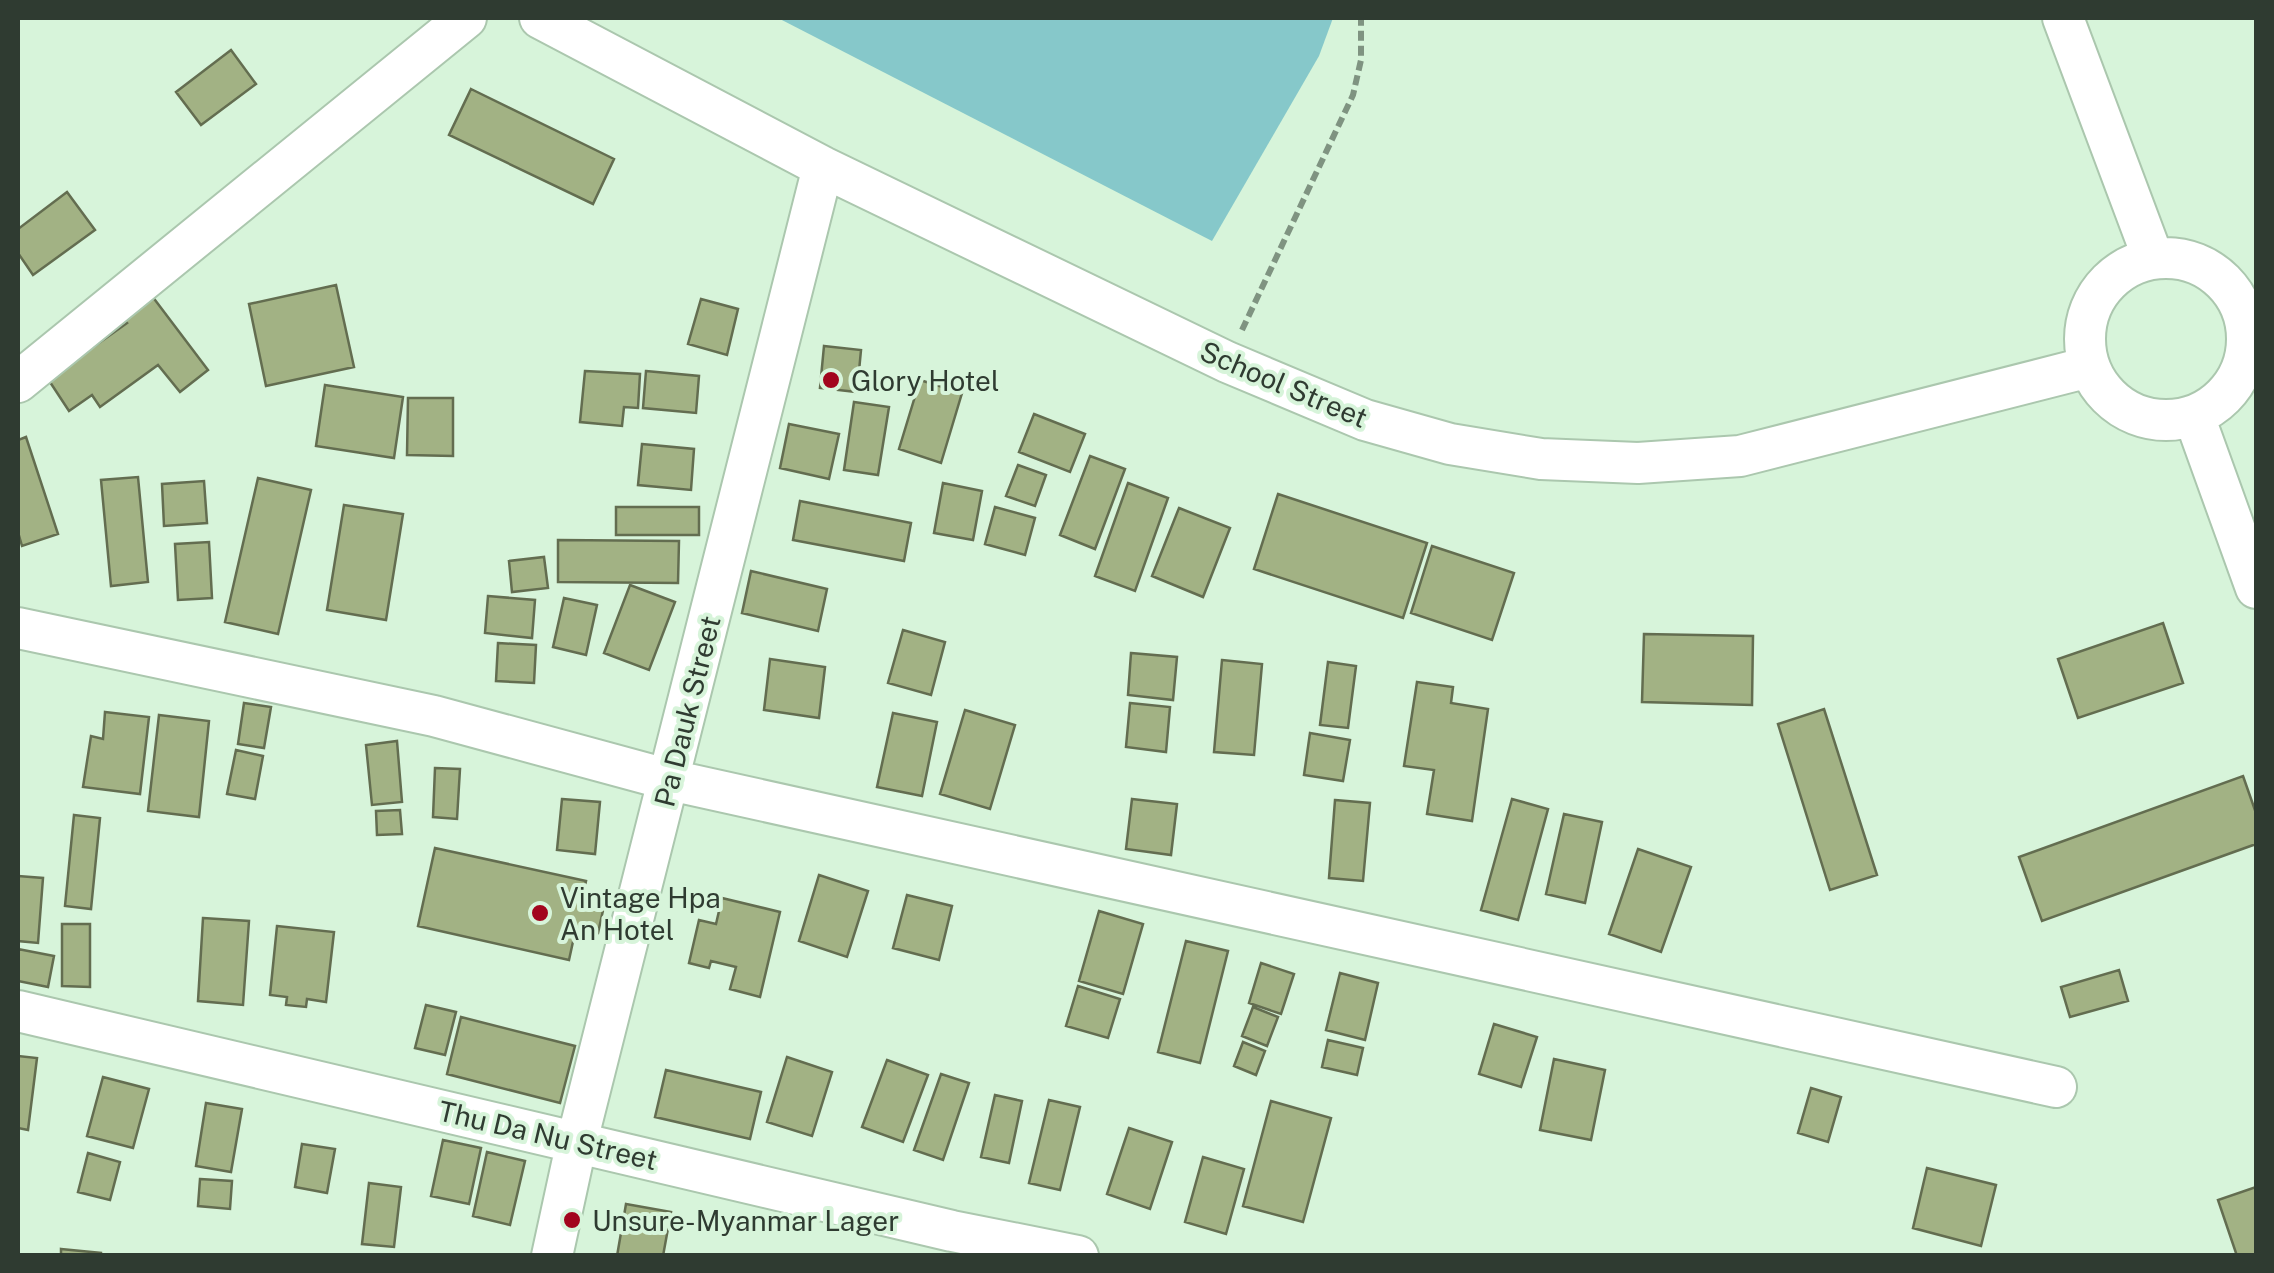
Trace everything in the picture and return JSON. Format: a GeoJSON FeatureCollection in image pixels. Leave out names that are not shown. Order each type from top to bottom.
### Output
{"type":"FeatureCollection","features":[{"type":"Feature","properties":{"kind":"street"},"geometry":{"type":"LineString","coordinates":[[18,382],[466,18]]}},
{"type":"Feature","properties":{"kind":"street","name":"School Street"},"geometry":{"type":"LineString","coordinates":[[540,18],[824,167],[1227,362],[1365,420],[1450,444],[1541,460],[1638,464],[1740,456],[2089,367]]}},
{"type":"Feature","properties":{"kind":"street"},"geometry":{"type":"LineString","coordinates":[[2062,18],[2152,258]]}},
{"type":"Feature","properties":{"kind":"street","name":"Pa Dauk Street"},"geometry":{"type":"LineString","coordinates":[[552,1256],[824,167]]}},
{"type":"Feature","properties":{"kind":"street"},"geometry":{"type":"LineString","coordinates":[[2152,258],[2181,258],[2243,281],[2243,311],[2251,360],[2216,404],[2194,416],[2169,421],[2143,418],[2120,407],[2102,389],[2089,367],[2085,338],[2090,310],[2104,286],[2126,268],[2152,258]]}},
{"type":"Feature","properties":{"kind":"street"},"geometry":{"type":"LineString","coordinates":[[2194,416],[2256,588]]}},
{"type":"Feature","properties":{"kind":"street"},"geometry":{"type":"LineString","coordinates":[[18,628],[434,716],[670,780],[2056,1088]]}},
{"type":"Feature","properties":{"kind":"street","name":"Thu Da Nu Street"},"geometry":{"type":"LineString","coordinates":[[18,1011],[952,1232],[1078,1256]]}},
{"type":"Feature","properties":{"kind":"path"},"geometry":{"type":"LineString","coordinates":[[1227,362],[1353,95],[1361,60],[1360,18]]}},
{"type":"Feature","properties":{"kind":"water"},"geometry":{"type":"Polygon","coordinates":[[[778,18],[1333,18],[1319,56],[1212,241],[778,18]]]}},
{"type":"Feature","properties":{"kind":"building"},"geometry":{"type":"Polygon","coordinates":[[[231,50],[256,84],[201,125],[176,92],[231,50]]]}},
{"type":"Feature","properties":{"kind":"building"},"geometry":{"type":"Polygon","coordinates":[[[471,89],[614,159],[593,204],[449,135],[471,89]]]}},
{"type":"Feature","properties":{"kind":"building"},"geometry":{"type":"Polygon","coordinates":[[[67,192],[95,230],[33,275],[18,253],[18,229],[67,192]]]}},
{"type":"Feature","properties":{"kind":"building"},"geometry":{"type":"Polygon","coordinates":[[[336,285],[354,367],[266,386],[249,304],[336,285]]]}},
{"type":"Feature","properties":{"kind":"building"},"geometry":{"type":"Polygon","coordinates":[[[149,292],[208,370],[180,392],[158,365],[100,407],[92,395],[69,411],[48,379],[127,323],[120,315],[149,292]]]}},
{"type":"Feature","properties":{"kind":"building"},"geometry":{"type":"Polygon","coordinates":[[[701,299],[738,309],[727,355],[688,344],[701,299]]]}},
{"type":"Feature","properties":{"kind":"building"},"geometry":{"type":"Polygon","coordinates":[[[824,346],[861,350],[857,392],[820,388],[824,346]]]}},
{"type":"Feature","properties":{"kind":"building"},"geometry":{"type":"Polygon","coordinates":[[[585,371],[640,374],[638,408],[624,407],[622,426],[580,422],[585,371]]]}},
{"type":"Feature","properties":{"kind":"building"},"geometry":{"type":"Polygon","coordinates":[[[646,371],[699,376],[696,413],[643,408],[646,371]]]}},
{"type":"Feature","properties":{"kind":"building"},"geometry":{"type":"Polygon","coordinates":[[[920,380],[962,393],[941,463],[899,449],[920,380]]]}},
{"type":"Feature","properties":{"kind":"building"},"geometry":{"type":"Polygon","coordinates":[[[325,385],[403,397],[394,458],[316,446],[325,385]]]}},
{"type":"Feature","properties":{"kind":"building"},"geometry":{"type":"Polygon","coordinates":[[[408,398],[453,398],[453,456],[407,455],[408,398]]]}},
{"type":"Feature","properties":{"kind":"building"},"geometry":{"type":"Polygon","coordinates":[[[854,402],[889,407],[878,475],[844,470],[854,402]]]}},
{"type":"Feature","properties":{"kind":"building"},"geometry":{"type":"Polygon","coordinates":[[[1034,414],[1085,434],[1070,472],[1019,452],[1034,414]]]}},
{"type":"Feature","properties":{"kind":"building"},"geometry":{"type":"Polygon","coordinates":[[[789,424],[839,434],[829,479],[780,468],[789,424]]]}},
{"type":"Feature","properties":{"kind":"building"},"geometry":{"type":"Polygon","coordinates":[[[26,437],[58,534],[22,546],[18,532],[18,440],[26,437]]]}},
{"type":"Feature","properties":{"kind":"building"},"geometry":{"type":"Polygon","coordinates":[[[642,444],[694,449],[691,490],[638,485],[642,444]]]}},
{"type":"Feature","properties":{"kind":"building"},"geometry":{"type":"Polygon","coordinates":[[[1090,456],[1125,469],[1095,549],[1060,535],[1090,456]]]}},
{"type":"Feature","properties":{"kind":"building"},"geometry":{"type":"Polygon","coordinates":[[[1018,465],[1046,475],[1035,506],[1006,496],[1018,465]]]}},
{"type":"Feature","properties":{"kind":"building"},"geometry":{"type":"Polygon","coordinates":[[[138,477],[148,582],[111,586],[101,480],[138,477]]]}},
{"type":"Feature","properties":{"kind":"building"},"geometry":{"type":"Polygon","coordinates":[[[258,478],[311,490],[278,634],[225,622],[258,478]]]}},
{"type":"Feature","properties":{"kind":"building"},"geometry":{"type":"Polygon","coordinates":[[[204,481],[207,523],[164,526],[162,484],[204,481]]]}},
{"type":"Feature","properties":{"kind":"building"},"geometry":{"type":"Polygon","coordinates":[[[943,483],[982,491],[973,540],[934,533],[943,483]]]}},
{"type":"Feature","properties":{"kind":"building"},"geometry":{"type":"Polygon","coordinates":[[[1128,483],[1168,498],[1135,591],[1095,576],[1128,483]]]}},
{"type":"Feature","properties":{"kind":"building"},"geometry":{"type":"Polygon","coordinates":[[[1278,494],[1427,543],[1403,618],[1254,569],[1278,494]]]}},
{"type":"Feature","properties":{"kind":"building"},"geometry":{"type":"Polygon","coordinates":[[[800,501],[911,523],[904,561],[793,540],[800,501]]]}},
{"type":"Feature","properties":{"kind":"building"},"geometry":{"type":"Polygon","coordinates":[[[344,505],[403,514],[386,620],[327,610],[344,505]]]}},
{"type":"Feature","properties":{"kind":"building"},"geometry":{"type":"Polygon","coordinates":[[[616,507],[699,507],[699,535],[616,535],[616,507]]]}},
{"type":"Feature","properties":{"kind":"building"},"geometry":{"type":"Polygon","coordinates":[[[995,507],[1035,518],[1025,555],[985,544],[995,507]]]}},
{"type":"Feature","properties":{"kind":"building"},"geometry":{"type":"Polygon","coordinates":[[[1179,508],[1230,528],[1203,597],[1152,576],[1179,508]]]}},
{"type":"Feature","properties":{"kind":"building"},"geometry":{"type":"Polygon","coordinates":[[[558,540],[679,541],[678,583],[558,582],[558,540]]]}},
{"type":"Feature","properties":{"kind":"building"},"geometry":{"type":"Polygon","coordinates":[[[209,542],[212,598],[178,600],[175,544],[209,542]]]}},
{"type":"Feature","properties":{"kind":"building"},"geometry":{"type":"Polygon","coordinates":[[[1432,546],[1514,573],[1492,640],[1411,613],[1432,546]]]}},
{"type":"Feature","properties":{"kind":"building"},"geometry":{"type":"Polygon","coordinates":[[[544,557],[548,588],[512,592],[509,561],[544,557]]]}},
{"type":"Feature","properties":{"kind":"building"},"geometry":{"type":"Polygon","coordinates":[[[751,571],[827,589],[818,631],[742,613],[751,571]]]}},
{"type":"Feature","properties":{"kind":"building"},"geometry":{"type":"Polygon","coordinates":[[[630,585],[675,602],[649,670],[604,653],[630,585]]]}},
{"type":"Feature","properties":{"kind":"building"},"geometry":{"type":"Polygon","coordinates":[[[488,596],[535,600],[532,638],[485,633],[488,596]]]}},
{"type":"Feature","properties":{"kind":"building"},"geometry":{"type":"Polygon","coordinates":[[[564,598],[597,605],[586,655],[553,647],[564,598]]]}},
{"type":"Feature","properties":{"kind":"building"},"geometry":{"type":"Polygon","coordinates":[[[2163,623],[2183,683],[2078,718],[2058,659],[2163,623]]]}},
{"type":"Feature","properties":{"kind":"building"},"geometry":{"type":"Polygon","coordinates":[[[903,630],[945,642],[931,695],[888,683],[903,630]]]}},
{"type":"Feature","properties":{"kind":"building"},"geometry":{"type":"Polygon","coordinates":[[[1644,634],[1753,636],[1752,705],[1642,702],[1644,634]]]}},
{"type":"Feature","properties":{"kind":"building"},"geometry":{"type":"Polygon","coordinates":[[[498,643],[536,645],[534,683],[496,681],[498,643]]]}},
{"type":"Feature","properties":{"kind":"building"},"geometry":{"type":"Polygon","coordinates":[[[1131,653],[1177,657],[1173,700],[1128,695],[1131,653]]]}},
{"type":"Feature","properties":{"kind":"building"},"geometry":{"type":"Polygon","coordinates":[[[770,659],[825,667],[819,718],[764,710],[770,659]]]}},
{"type":"Feature","properties":{"kind":"building"},"geometry":{"type":"Polygon","coordinates":[[[1222,660],[1262,664],[1254,755],[1214,752],[1222,660]]]}},
{"type":"Feature","properties":{"kind":"building"},"geometry":{"type":"Polygon","coordinates":[[[1328,662],[1356,666],[1348,728],[1320,725],[1328,662]]]}},
{"type":"Feature","properties":{"kind":"building"},"geometry":{"type":"Polygon","coordinates":[[[1417,682],[1453,687],[1451,703],[1488,709],[1472,821],[1427,814],[1434,770],[1404,766],[1417,682]]]}},
{"type":"Feature","properties":{"kind":"building"},"geometry":{"type":"Polygon","coordinates":[[[244,703],[271,707],[264,748],[238,744],[244,703]]]}},
{"type":"Feature","properties":{"kind":"building"},"geometry":{"type":"Polygon","coordinates":[[[1130,703],[1170,707],[1166,752],[1126,747],[1130,703]]]}},
{"type":"Feature","properties":{"kind":"building"},"geometry":{"type":"Polygon","coordinates":[[[1824,709],[1877,875],[1830,890],[1778,724],[1824,709]]]}},
{"type":"Feature","properties":{"kind":"building"},"geometry":{"type":"Polygon","coordinates":[[[965,710],[1015,725],[990,809],[940,794],[965,710]]]}},
{"type":"Feature","properties":{"kind":"building"},"geometry":{"type":"Polygon","coordinates":[[[105,712],[149,717],[140,794],[83,787],[91,736],[103,739],[105,712]]]}},
{"type":"Feature","properties":{"kind":"building"},"geometry":{"type":"Polygon","coordinates":[[[893,713],[937,722],[922,796],[877,787],[893,713]]]}},
{"type":"Feature","properties":{"kind":"building"},"geometry":{"type":"Polygon","coordinates":[[[159,715],[209,721],[199,817],[148,811],[159,715]]]}},
{"type":"Feature","properties":{"kind":"building"},"geometry":{"type":"Polygon","coordinates":[[[1310,733],[1350,740],[1343,781],[1304,775],[1310,733]]]}},
{"type":"Feature","properties":{"kind":"building"},"geometry":{"type":"Polygon","coordinates":[[[397,741],[402,802],[372,805],[366,745],[397,741]]]}},
{"type":"Feature","properties":{"kind":"building"},"geometry":{"type":"Polygon","coordinates":[[[236,750],[263,756],[255,799],[227,794],[236,750]]]}},
{"type":"Feature","properties":{"kind":"building"},"geometry":{"type":"Polygon","coordinates":[[[435,768],[460,769],[457,819],[433,817],[435,768]]]}},
{"type":"Feature","properties":{"kind":"building"},"geometry":{"type":"Polygon","coordinates":[[[2243,776],[2256,813],[2256,844],[2042,921],[2019,857],[2243,776]]]}},
{"type":"Feature","properties":{"kind":"building"},"geometry":{"type":"Polygon","coordinates":[[[562,799],[600,802],[595,854],[557,850],[562,799]]]}},
{"type":"Feature","properties":{"kind":"building"},"geometry":{"type":"Polygon","coordinates":[[[1132,799],[1177,804],[1171,855],[1126,849],[1132,799]]]}},
{"type":"Feature","properties":{"kind":"building"},"geometry":{"type":"Polygon","coordinates":[[[1512,799],[1548,809],[1518,920],[1481,910],[1512,799]]]}},
{"type":"Feature","properties":{"kind":"building"},"geometry":{"type":"Polygon","coordinates":[[[1335,800],[1370,803],[1363,881],[1329,878],[1335,800]]]}},
{"type":"Feature","properties":{"kind":"building"},"geometry":{"type":"Polygon","coordinates":[[[400,810],[402,834],[377,835],[376,811],[400,810]]]}},
{"type":"Feature","properties":{"kind":"building"},"geometry":{"type":"Polygon","coordinates":[[[1564,814],[1602,822],[1585,903],[1546,894],[1564,814]]]}},
{"type":"Feature","properties":{"kind":"building"},"geometry":{"type":"Polygon","coordinates":[[[74,815],[100,818],[91,909],[65,906],[74,815]]]}},
{"type":"Feature","properties":{"kind":"building"},"geometry":{"type":"Polygon","coordinates":[[[435,848],[586,881],[582,901],[604,906],[598,933],[576,928],[569,960],[418,926],[435,848]]]}},
{"type":"Feature","properties":{"kind":"building"},"geometry":{"type":"Polygon","coordinates":[[[1638,849],[1691,867],[1661,952],[1609,934],[1638,849]]]}},
{"type":"Feature","properties":{"kind":"building"},"geometry":{"type":"Polygon","coordinates":[[[819,875],[868,891],[847,957],[799,941],[819,875]]]}},
{"type":"Feature","properties":{"kind":"building"},"geometry":{"type":"Polygon","coordinates":[[[18,876],[43,878],[38,943],[18,941],[18,876]]]}},
{"type":"Feature","properties":{"kind":"building"},"geometry":{"type":"Polygon","coordinates":[[[907,895],[952,906],[939,960],[893,948],[907,895]]]}},
{"type":"Feature","properties":{"kind":"building"},"geometry":{"type":"Polygon","coordinates":[[[722,898],[780,912],[760,997],[730,989],[736,967],[711,961],[709,968],[689,963],[699,920],[716,924],[722,898]]]}},
{"type":"Feature","properties":{"kind":"building"},"geometry":{"type":"Polygon","coordinates":[[[1099,911],[1143,924],[1123,994],[1079,981],[1099,911]]]}},
{"type":"Feature","properties":{"kind":"building"},"geometry":{"type":"Polygon","coordinates":[[[203,918],[249,921],[243,1005],[198,1001],[203,918]]]}},
{"type":"Feature","properties":{"kind":"building"},"geometry":{"type":"Polygon","coordinates":[[[62,924],[90,924],[90,987],[62,986],[62,924]]]}},
{"type":"Feature","properties":{"kind":"building"},"geometry":{"type":"Polygon","coordinates":[[[277,926],[334,932],[326,1002],[307,999],[306,1007],[286,1005],[287,997],[270,995],[277,926]]]}},
{"type":"Feature","properties":{"kind":"building"},"geometry":{"type":"Polygon","coordinates":[[[1186,941],[1228,951],[1200,1063],[1158,1052],[1186,941]]]}},
{"type":"Feature","properties":{"kind":"building"},"geometry":{"type":"Polygon","coordinates":[[[18,949],[54,956],[48,987],[18,981],[18,949]]]}},
{"type":"Feature","properties":{"kind":"building"},"geometry":{"type":"Polygon","coordinates":[[[1261,963],[1294,974],[1281,1014],[1249,1003],[1261,963]]]}},
{"type":"Feature","properties":{"kind":"building"},"geometry":{"type":"Polygon","coordinates":[[[2119,970],[2128,1001],[2070,1017],[2061,987],[2119,970]]]}},
{"type":"Feature","properties":{"kind":"building"},"geometry":{"type":"Polygon","coordinates":[[[1340,973],[1378,983],[1365,1040],[1326,1030],[1340,973]]]}},
{"type":"Feature","properties":{"kind":"building"},"geometry":{"type":"Polygon","coordinates":[[[1078,986],[1120,999],[1108,1038],[1066,1026],[1078,986]]]}},
{"type":"Feature","properties":{"kind":"building"},"geometry":{"type":"Polygon","coordinates":[[[426,1005],[456,1012],[445,1055],[415,1048],[426,1005]]]}},
{"type":"Feature","properties":{"kind":"building"},"geometry":{"type":"Polygon","coordinates":[[[1253,1007],[1278,1017],[1267,1046],[1242,1036],[1253,1007]]]}},
{"type":"Feature","properties":{"kind":"building"},"geometry":{"type":"Polygon","coordinates":[[[461,1017],[575,1046],[560,1103],[447,1074],[461,1017]]]}},
{"type":"Feature","properties":{"kind":"building"},"geometry":{"type":"Polygon","coordinates":[[[1494,1024],[1537,1037],[1521,1087],[1479,1074],[1494,1024]]]}},
{"type":"Feature","properties":{"kind":"building"},"geometry":{"type":"Polygon","coordinates":[[[1328,1040],[1363,1048],[1357,1075],[1322,1067],[1328,1040]]]}},
{"type":"Feature","properties":{"kind":"building"},"geometry":{"type":"Polygon","coordinates":[[[1243,1042],[1265,1051],[1256,1075],[1234,1066],[1243,1042]]]}},
{"type":"Feature","properties":{"kind":"building"},"geometry":{"type":"Polygon","coordinates":[[[18,1056],[37,1058],[28,1130],[18,1128],[18,1056]]]}},
{"type":"Feature","properties":{"kind":"building"},"geometry":{"type":"Polygon","coordinates":[[[787,1057],[832,1072],[812,1136],[767,1122],[787,1057]]]}},
{"type":"Feature","properties":{"kind":"building"},"geometry":{"type":"Polygon","coordinates":[[[1554,1059],[1605,1070],[1591,1140],[1540,1130],[1554,1059]]]}},
{"type":"Feature","properties":{"kind":"building"},"geometry":{"type":"Polygon","coordinates":[[[887,1060],[928,1075],[903,1142],[862,1127],[887,1060]]]}},
{"type":"Feature","properties":{"kind":"building"},"geometry":{"type":"Polygon","coordinates":[[[666,1070],[761,1092],[750,1139],[655,1117],[666,1070]]]}},
{"type":"Feature","properties":{"kind":"building"},"geometry":{"type":"Polygon","coordinates":[[[941,1074],[969,1083],[943,1160],[914,1150],[941,1074]]]}},
{"type":"Feature","properties":{"kind":"building"},"geometry":{"type":"Polygon","coordinates":[[[103,1077],[149,1089],[133,1148],[87,1136],[103,1077]]]}},
{"type":"Feature","properties":{"kind":"building"},"geometry":{"type":"Polygon","coordinates":[[[1811,1088],[1841,1097],[1828,1142],[1798,1133],[1811,1088]]]}},
{"type":"Feature","properties":{"kind":"building"},"geometry":{"type":"Polygon","coordinates":[[[995,1095],[1022,1101],[1009,1163],[981,1157],[995,1095]]]}},
{"type":"Feature","properties":{"kind":"building"},"geometry":{"type":"Polygon","coordinates":[[[1049,1100],[1080,1107],[1060,1190],[1029,1183],[1049,1100]]]}},
{"type":"Feature","properties":{"kind":"building"},"geometry":{"type":"Polygon","coordinates":[[[1271,1101],[1331,1118],[1303,1222],[1243,1206],[1271,1101]]]}},
{"type":"Feature","properties":{"kind":"building"},"geometry":{"type":"Polygon","coordinates":[[[206,1103],[242,1109],[231,1172],[196,1166],[206,1103]]]}},
{"type":"Feature","properties":{"kind":"building"},"geometry":{"type":"Polygon","coordinates":[[[1129,1128],[1172,1142],[1150,1209],[1107,1194],[1129,1128]]]}},
{"type":"Feature","properties":{"kind":"building"},"geometry":{"type":"Polygon","coordinates":[[[443,1140],[481,1148],[469,1204],[431,1196],[443,1140]]]}},
{"type":"Feature","properties":{"kind":"building"},"geometry":{"type":"Polygon","coordinates":[[[302,1144],[335,1149],[327,1193],[295,1187],[302,1144]]]}},
{"type":"Feature","properties":{"kind":"building"},"geometry":{"type":"Polygon","coordinates":[[[487,1152],[525,1161],[510,1225],[473,1216],[487,1152]]]}},
{"type":"Feature","properties":{"kind":"building"},"geometry":{"type":"Polygon","coordinates":[[[88,1153],[120,1162],[110,1200],[78,1192],[88,1153]]]}},
{"type":"Feature","properties":{"kind":"building"},"geometry":{"type":"Polygon","coordinates":[[[1203,1157],[1244,1169],[1226,1234],[1185,1222],[1203,1157]]]}},
{"type":"Feature","properties":{"kind":"building"},"geometry":{"type":"Polygon","coordinates":[[[1927,1168],[1996,1185],[1981,1246],[1913,1228],[1927,1168]]]}},
{"type":"Feature","properties":{"kind":"building"},"geometry":{"type":"Polygon","coordinates":[[[200,1179],[232,1181],[230,1209],[198,1206],[200,1179]]]}},
{"type":"Feature","properties":{"kind":"building"},"geometry":{"type":"Polygon","coordinates":[[[369,1183],[401,1187],[394,1247],[362,1244],[369,1183]]]}},
{"type":"Feature","properties":{"kind":"building"},"geometry":{"type":"Polygon","coordinates":[[[2256,1187],[2256,1256],[2237,1256],[2218,1200],[2256,1187]]]}},
{"type":"Feature","properties":{"kind":"building"},"geometry":{"type":"Polygon","coordinates":[[[626,1204],[671,1212],[663,1256],[617,1256],[626,1204]]]}},
{"type":"Feature","properties":{"kind":"building"},"geometry":{"type":"Polygon","coordinates":[[[61,1249],[101,1253],[101,1256],[61,1256],[61,1249]]]}},
{"type":"Feature","properties":{"kind":"place","name":"Glory Hotel"},"geometry":{"type":"Point","coordinates":[831,380]}},
{"type":"Feature","properties":{"kind":"place","name":"Vintage Hpa An Hotel"},"geometry":{"type":"Point","coordinates":[540,913]}},
{"type":"Feature","properties":{"kind":"place","name":"Unsure-Myanmar Lager"},"geometry":{"type":"Point","coordinates":[572,1220]}}]}
